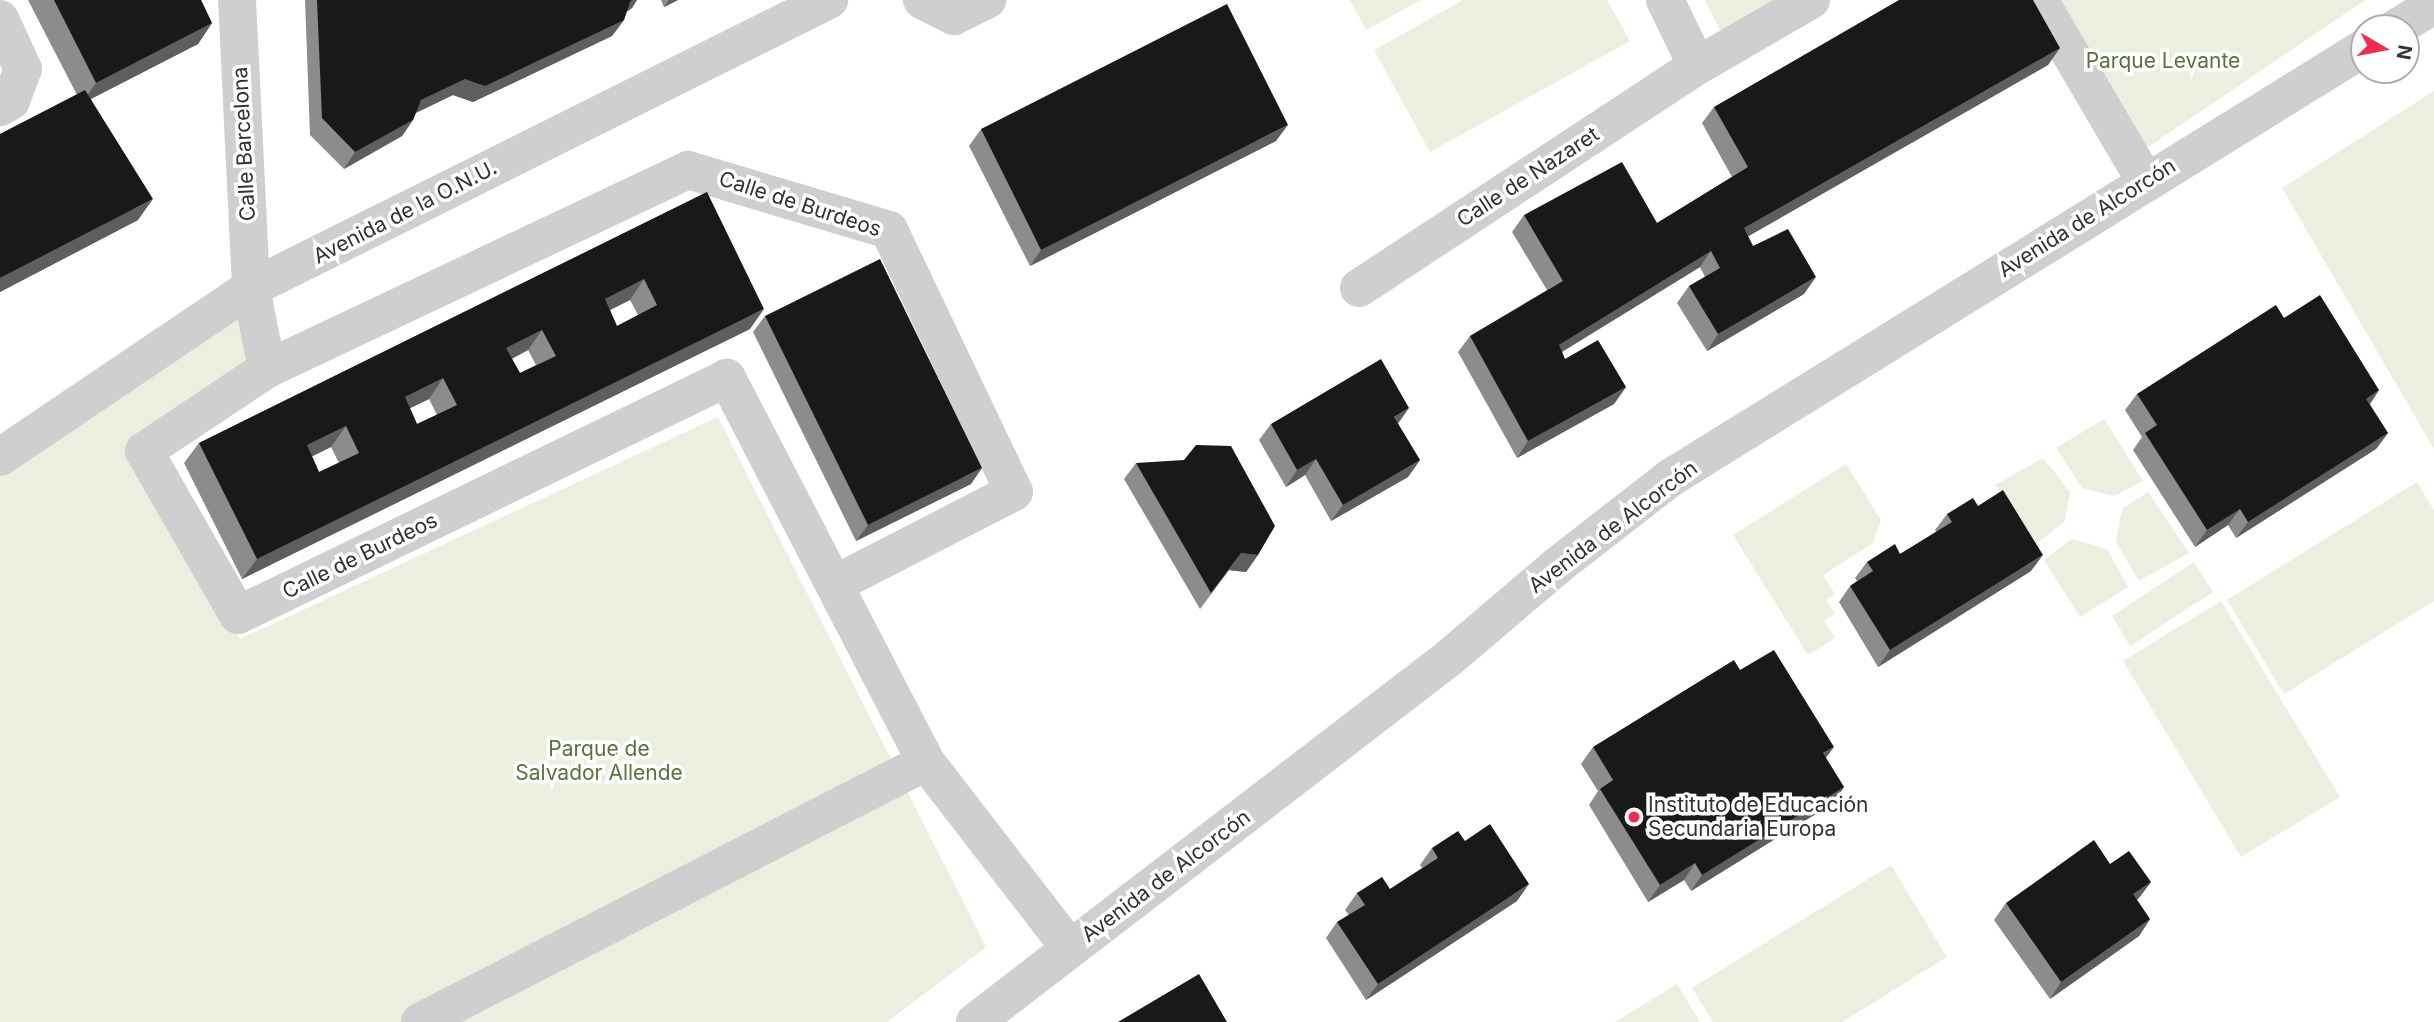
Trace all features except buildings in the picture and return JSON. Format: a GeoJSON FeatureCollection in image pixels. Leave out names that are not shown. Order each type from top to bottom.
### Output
{"type":"FeatureCollection","features":[{"type":"Feature","properties":{"kind":"street","name":"Calle Barcelona"},"geometry":{"type":"LineString","coordinates":[[237,0],[251,288]]}},
{"type":"Feature","properties":{"kind":"street","name":"Avenida de la O.N.U."},"geometry":{"type":"LineString","coordinates":[[0,457],[251,288],[829,0]]}},
{"type":"Feature","properties":{"kind":"street"},"geometry":{"type":"LineString","coordinates":[[922,0],[954,16],[987,0]]}},
{"type":"Feature","properties":{"kind":"street"},"geometry":{"type":"LineString","coordinates":[[1665,0],[1697,66]]}},
{"type":"Feature","properties":{"kind":"street","name":"Calle de Nazaret"},"geometry":{"type":"LineString","coordinates":[[1359,288],[1697,66],[1811,0]]}},
{"type":"Feature","properties":{"kind":"street"},"geometry":{"type":"LineString","coordinates":[[2039,0],[2146,181]]}},
{"type":"Feature","properties":{"kind":"street"},"geometry":{"type":"LineString","coordinates":[[0,19],[23,69],[11,101],[0,107]]}},
{"type":"Feature","properties":{"kind":"street","name":"Avenida de Alcorcón"},"geometry":{"type":"LineString","coordinates":[[975,1022],[1449,658],[1558,566],[1670,478],[2350,57]]}},
{"type":"Feature","properties":{"kind":"street","name":"Calle de Burdeos"},"geometry":{"type":"LineString","coordinates":[[835,584],[1014,492],[889,230],[688,170],[267,369],[144,451],[238,615],[727,378],[926,762],[1070,948]]}},
{"type":"Feature","properties":{"kind":"street"},"geometry":{"type":"LineString","coordinates":[[251,288],[267,369]]}},
{"type":"Feature","properties":{"kind":"street"},"geometry":{"type":"LineString","coordinates":[[420,1022],[926,762]]}},
{"type":"Feature","properties":{"kind":"green space"},"geometry":{"type":"Polygon","coordinates":[[[1350,0],[1421,0],[1366,30],[1350,0]]]}},
{"type":"Feature","properties":{"kind":"green space"},"geometry":{"type":"Polygon","coordinates":[[[1463,0],[1607,0],[1630,41],[1430,152],[1374,50],[1463,0]]]}},
{"type":"Feature","properties":{"kind":"green space"},"geometry":{"type":"Polygon","coordinates":[[[1705,0],[1774,0],[1721,32],[1705,0]]]}},
{"type":"Feature","properties":{"kind":"green space","name":"Parque Levante"},"geometry":{"type":"Polygon","coordinates":[[[2052,0],[2365,0],[2144,150],[2052,0]]]}},
{"type":"Feature","properties":{"kind":"green space"},"geometry":{"type":"Polygon","coordinates":[[[2434,91],[2434,449],[2282,188],[2434,91]]]}},
{"type":"Feature","properties":{"kind":"green space","name":"Parque de Salvador Allende"},"geometry":{"type":"Polygon","coordinates":[[[251,288],[253,365],[132,449],[240,639],[718,417],[986,947],[887,1022],[0,1022],[0,463],[251,288]]]}},
{"type":"Feature","properties":{"kind":"green space"},"geometry":{"type":"Polygon","coordinates":[[[2104,419],[2143,481],[2114,496],[2082,488],[2056,448],[2104,419]]]}},
{"type":"Feature","properties":{"kind":"green space"},"geometry":{"type":"Polygon","coordinates":[[[2043,458],[2070,492],[2065,521],[2035,545],[1995,485],[2043,458]]]}},
{"type":"Feature","properties":{"kind":"green space"},"geometry":{"type":"Polygon","coordinates":[[[1846,464],[1881,520],[1873,543],[1823,575],[1835,594],[1826,600],[1835,614],[1824,621],[1835,638],[1808,655],[1733,535],[1846,464]]]}},
{"type":"Feature","properties":{"kind":"green space"},"geometry":{"type":"Polygon","coordinates":[[[2417,482],[2434,510],[2434,601],[2284,694],[2227,600],[2417,482]]]}},
{"type":"Feature","properties":{"kind":"green space"},"geometry":{"type":"Polygon","coordinates":[[[2148,492],[2189,553],[2139,581],[2116,542],[2122,509],[2148,492]]]}},
{"type":"Feature","properties":{"kind":"green space"},"geometry":{"type":"Polygon","coordinates":[[[2072,539],[2107,549],[2128,587],[2080,617],[2044,560],[2072,539]]]}},
{"type":"Feature","properties":{"kind":"green space"},"geometry":{"type":"Polygon","coordinates":[[[2194,562],[2213,592],[2130,646],[2112,616],[2194,562]]]}},
{"type":"Feature","properties":{"kind":"green space"},"geometry":{"type":"Polygon","coordinates":[[[2221,601],[2340,797],[2241,857],[2123,661],[2221,601]]]}},
{"type":"Feature","properties":{"kind":"green space"},"geometry":{"type":"Polygon","coordinates":[[[1891,865],[1947,957],[1842,1022],[1713,1022],[1692,988],[1891,865]]]}},
{"type":"Feature","properties":{"kind":"green space"},"geometry":{"type":"Polygon","coordinates":[[[1677,984],[1700,1022],[1615,1022],[1677,984]]]}},
{"type":"Feature","properties":{"kind":"place","name":"Instituto de Educación Secundaria Europa"},"geometry":{"type":"Point","coordinates":[1634,817]}}]}
